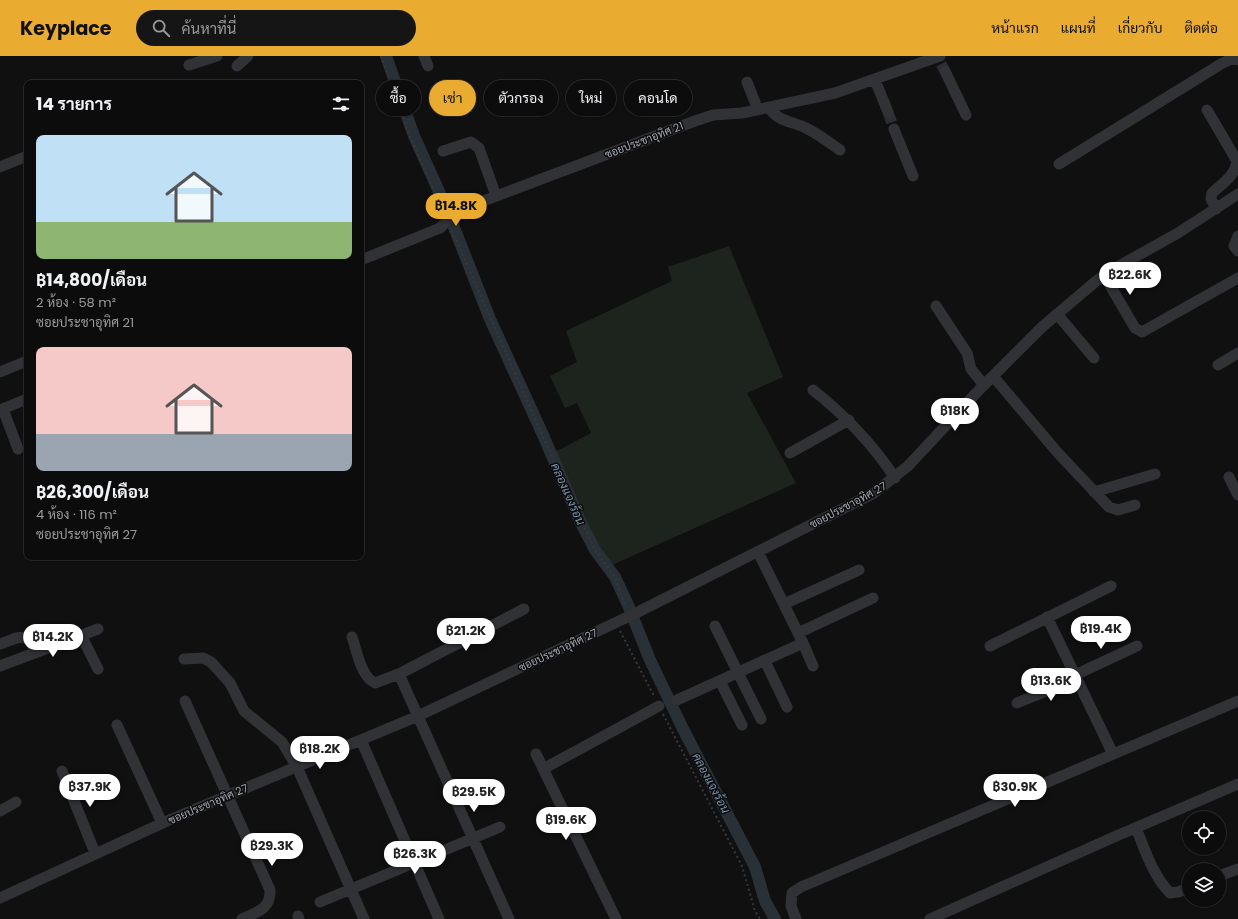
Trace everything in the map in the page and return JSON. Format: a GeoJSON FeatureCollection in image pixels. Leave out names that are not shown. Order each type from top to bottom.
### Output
{"type":"FeatureCollection","features":[{"type":"Feature","properties":{"kind":"street"},"geometry":{"type":"LineString","coordinates":[[189,65],[217,56]]}},
{"type":"Feature","properties":{"kind":"street"},"geometry":{"type":"LineString","coordinates":[[237,66],[248,56]]}},
{"type":"Feature","properties":{"kind":"street"},"geometry":{"type":"LineString","coordinates":[[1060,164],[1221,64],[1233,58],[1238,60]]}},
{"type":"Feature","properties":{"kind":"street"},"geometry":{"type":"LineString","coordinates":[[941,62],[966,115]]}},
{"type":"Feature","properties":{"kind":"street","name":"ซอยประชาอุทิศ 21"},"geometry":{"type":"LineString","coordinates":[[364,259],[445,227],[458,211],[695,120],[713,115],[763,109],[834,93],[941,62]]}},
{"type":"Feature","properties":{"kind":"street"},"geometry":{"type":"LineString","coordinates":[[875,80],[888,112]]}},
{"type":"Feature","properties":{"kind":"street"},"geometry":{"type":"LineString","coordinates":[[747,82],[763,109],[781,120],[811,131],[840,150]]}},
{"type":"Feature","properties":{"kind":"street"},"geometry":{"type":"LineString","coordinates":[[1207,110],[1237,161],[1236,170],[1232,176],[1212,193],[1211,199],[1216,208]]}},
{"type":"Feature","properties":{"kind":"street"},"geometry":{"type":"LineString","coordinates":[[894,129],[913,176]]}},
{"type":"Feature","properties":{"kind":"street"},"geometry":{"type":"LineString","coordinates":[[443,151],[471,142],[476,144],[479,148],[496,196]]}},
{"type":"Feature","properties":{"kind":"street"},"geometry":{"type":"LineString","coordinates":[[0,167],[24,157]]}},
{"type":"Feature","properties":{"kind":"street","name":"ซอยประชาอุทิศ 27"},"geometry":{"type":"LineString","coordinates":[[0,898],[162,823],[418,716],[616,623],[874,493],[895,478],[908,466],[984,385],[1057,314],[1104,275],[1178,233],[1238,194]]}},
{"type":"Feature","properties":{"kind":"street"},"geometry":{"type":"LineString","coordinates":[[1238,236],[1234,246],[1238,251]]}},
{"type":"Feature","properties":{"kind":"street"},"geometry":{"type":"LineString","coordinates":[[1104,275],[1135,328],[1142,332],[1238,278]]}},
{"type":"Feature","properties":{"kind":"street"},"geometry":{"type":"LineString","coordinates":[[936,306],[967,353],[971,369],[984,385]]}},
{"type":"Feature","properties":{"kind":"street"},"geometry":{"type":"LineString","coordinates":[[1057,314],[1094,358]]}},
{"type":"Feature","properties":{"kind":"street"},"geometry":{"type":"LineString","coordinates":[[1218,365],[1238,353]]}},
{"type":"Feature","properties":{"kind":"street"},"geometry":{"type":"LineString","coordinates":[[0,372],[24,362]]}},
{"type":"Feature","properties":{"kind":"street"},"geometry":{"type":"LineString","coordinates":[[993,376],[1057,452],[1109,507],[1118,510],[1135,505]]}},
{"type":"Feature","properties":{"kind":"street"},"geometry":{"type":"LineString","coordinates":[[813,390],[849,420],[879,454],[895,478]]}},
{"type":"Feature","properties":{"kind":"street"},"geometry":{"type":"LineString","coordinates":[[18,449],[1,409],[24,399]]}},
{"type":"Feature","properties":{"kind":"street"},"geometry":{"type":"LineString","coordinates":[[790,453],[849,420]]}},
{"type":"Feature","properties":{"kind":"street"},"geometry":{"type":"LineString","coordinates":[[1094,492],[1155,474]]}},
{"type":"Feature","properties":{"kind":"street"},"geometry":{"type":"LineString","coordinates":[[1229,477],[1238,495]]}},
{"type":"Feature","properties":{"kind":"street"},"geometry":{"type":"LineString","coordinates":[[758,552],[813,666]]}},
{"type":"Feature","properties":{"kind":"street"},"geometry":{"type":"LineString","coordinates":[[784,604],[859,570]]}},
{"type":"Feature","properties":{"kind":"street"},"geometry":{"type":"LineString","coordinates":[[990,646],[1111,586]]}},
{"type":"Feature","properties":{"kind":"street"},"geometry":{"type":"LineString","coordinates":[[798,633],[873,598]]}},
{"type":"Feature","properties":{"kind":"street"},"geometry":{"type":"LineString","coordinates":[[352,637],[366,675],[370,681],[375,683],[398,674],[524,609]]}},
{"type":"Feature","properties":{"kind":"street"},"geometry":{"type":"LineString","coordinates":[[1047,617],[1113,754]]}},
{"type":"Feature","properties":{"kind":"street"},"geometry":{"type":"LineString","coordinates":[[715,626],[761,719]]}},
{"type":"Feature","properties":{"kind":"street"},"geometry":{"type":"LineString","coordinates":[[0,666],[98,629]]}},
{"type":"Feature","properties":{"kind":"street"},"geometry":{"type":"LineString","coordinates":[[81,635],[98,669]]}},
{"type":"Feature","properties":{"kind":"street"},"geometry":{"type":"LineString","coordinates":[[0,644],[21,637],[26,637],[30,640],[36,652]]}},
{"type":"Feature","properties":{"kind":"street"},"geometry":{"type":"LineString","coordinates":[[677,700],[802,643]]}},
{"type":"Feature","properties":{"kind":"street"},"geometry":{"type":"LineString","coordinates":[[1017,703],[1076,677],[1136,646]]}},
{"type":"Feature","properties":{"kind":"street"},"geometry":{"type":"LineString","coordinates":[[184,659],[203,658],[211,662],[230,683],[244,711],[282,742],[297,767],[364,919]]}},
{"type":"Feature","properties":{"kind":"street"},"geometry":{"type":"LineString","coordinates":[[765,661],[787,707]]}},
{"type":"Feature","properties":{"kind":"street"},"geometry":{"type":"LineString","coordinates":[[398,674],[509,919]]}},
{"type":"Feature","properties":{"kind":"street"},"geometry":{"type":"LineString","coordinates":[[720,681],[742,725]]}},
{"type":"Feature","properties":{"kind":"street"},"geometry":{"type":"LineString","coordinates":[[796,919],[791,906],[792,893],[801,887],[1238,700]]}},
{"type":"Feature","properties":{"kind":"street"},"geometry":{"type":"LineString","coordinates":[[184,701],[270,890],[270,900],[266,906],[242,919]]}},
{"type":"Feature","properties":{"kind":"street"},"geometry":{"type":"LineString","coordinates":[[543,769],[659,706]]}},
{"type":"Feature","properties":{"kind":"street"},"geometry":{"type":"LineString","coordinates":[[117,725],[162,823]]}},
{"type":"Feature","properties":{"kind":"street"},"geometry":{"type":"LineString","coordinates":[[360,740],[440,919]]}},
{"type":"Feature","properties":{"kind":"street"},"geometry":{"type":"LineString","coordinates":[[536,754],[616,919]]}},
{"type":"Feature","properties":{"kind":"street"},"geometry":{"type":"LineString","coordinates":[[62,771],[95,853]]}},
{"type":"Feature","properties":{"kind":"street"},"geometry":{"type":"LineString","coordinates":[[930,919],[1238,784]]}},
{"type":"Feature","properties":{"kind":"street"},"geometry":{"type":"LineString","coordinates":[[0,811],[16,802]]}},
{"type":"Feature","properties":{"kind":"street"},"geometry":{"type":"LineString","coordinates":[[320,902],[500,827]]}},
{"type":"Feature","properties":{"kind":"street"},"geometry":{"type":"LineString","coordinates":[[1136,828],[1157,877],[1170,893],[1182,891]]}},
{"type":"Feature","properties":{"kind":"street"},"geometry":{"type":"LineString","coordinates":[[1226,873],[1238,869]]}},
{"type":"Feature","properties":{"kind":"path"},"geometry":{"type":"LineString","coordinates":[[381,56],[410,137],[444,212]]}},
{"type":"Feature","properties":{"kind":"path"},"geometry":{"type":"LineString","coordinates":[[445,227],[595,550],[615,577],[632,615]]}},
{"type":"Feature","properties":{"kind":"path"},"geometry":{"type":"LineString","coordinates":[[616,623],[742,866],[755,911],[760,919]]}},
{"type":"Feature","properties":{"kind":"shaded area"},"geometry":{"type":"Polygon","coordinates":[[[729,246],[783,377],[747,393],[796,483],[612,565],[594,544],[586,530],[555,452],[591,433],[577,403],[565,408],[550,376],[577,362],[566,331],[672,281],[668,267],[729,246]]]}},
{"type":"Feature","properties":{"kind":"waterway","name":"คลองแจงร้อน"},"geometry":{"type":"LineString","coordinates":[[386,56],[414,136],[446,207],[490,319],[581,523],[595,550],[615,577],[650,660],[683,729],[755,867],[765,901],[775,919]]}},
{"type":"Feature","properties":{"kind":"tunnel"},"geometry":{"type":"LineString","coordinates":[[941,64],[945,71]]}},
{"type":"Feature","properties":{"kind":"tunnel"},"geometry":{"type":"LineString","coordinates":[[888,112],[894,129]]}}]}
